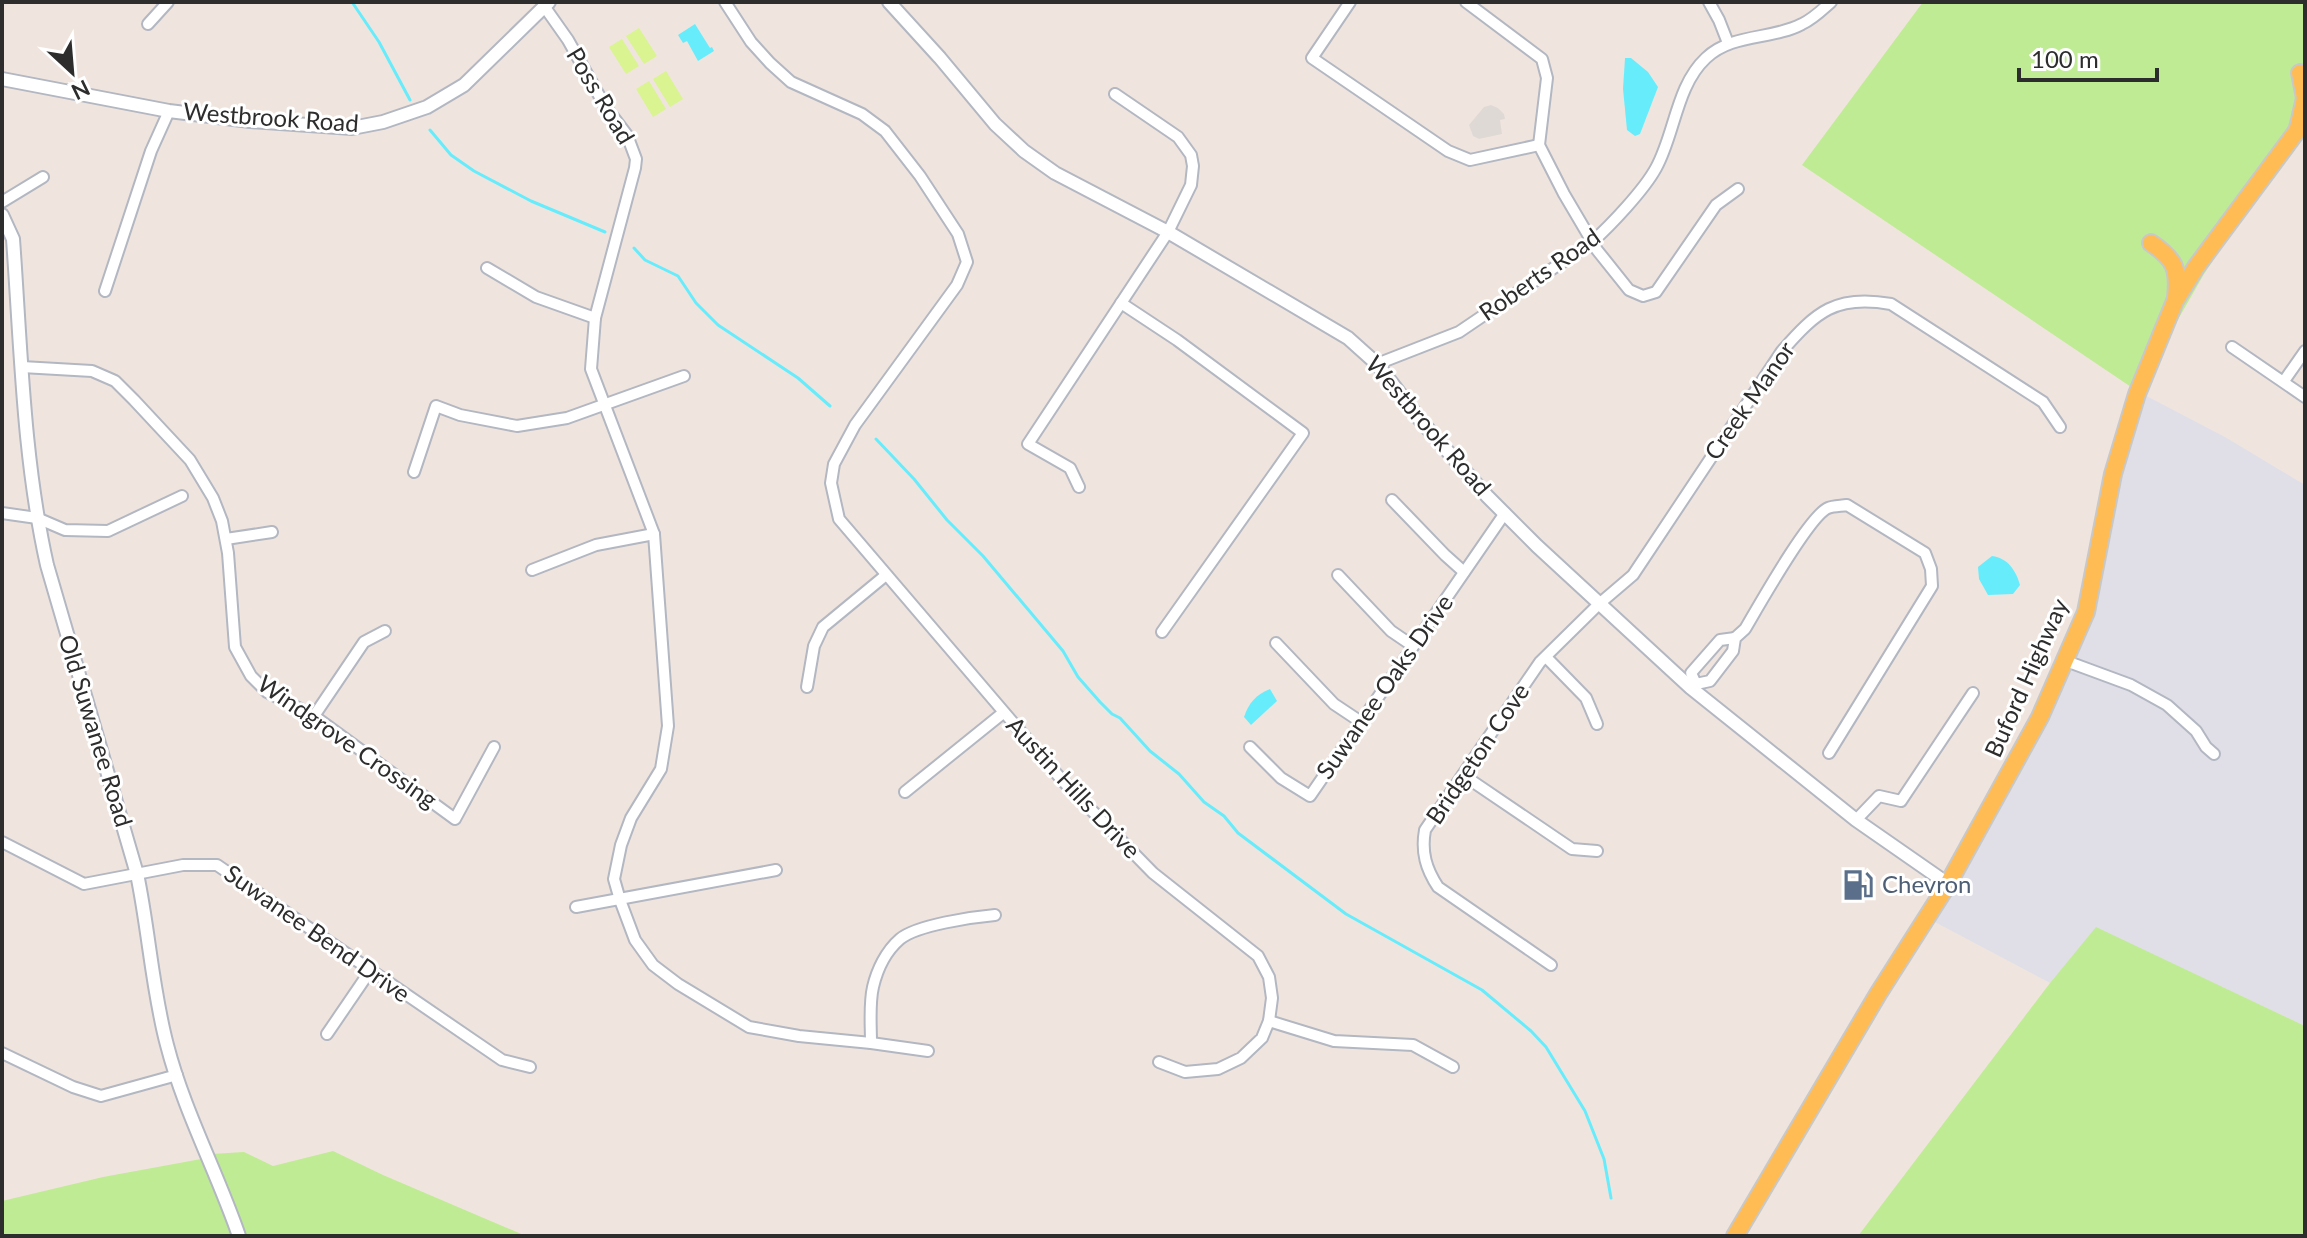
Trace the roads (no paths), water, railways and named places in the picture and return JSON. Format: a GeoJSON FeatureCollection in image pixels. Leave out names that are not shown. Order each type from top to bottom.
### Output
{"type":"FeatureCollection","features":[{"type":"Feature","properties":{"kind":"main road"},"geometry":{"type":"LineString","coordinates":[[2300,73],[2305,98],[2302,124]]}},
{"type":"Feature","properties":{"kind":"main road","name":"Buford Highway"},"geometry":{"type":"LineString","coordinates":[[1735,1236],[1878,994],[1948,884],[2040,717],[2086,612],[2113,474],[2137,394],[2175,301],[2196,267],[2302,124]]}},
{"type":"Feature","properties":{"kind":"main road"},"geometry":{"type":"LineString","coordinates":[[2151,243],[2164,252],[2176,268],[2175,301]]}},
{"type":"Feature","properties":{"kind":"street"},"geometry":{"type":"LineString","coordinates":[[148,24],[168,2]]}},
{"type":"Feature","properties":{"kind":"street","name":"Austin Hills Drive"},"geometry":{"type":"LineString","coordinates":[[725,2],[751,42],[791,82],[862,114],[885,131],[920,176],[958,234],[967,262],[957,285],[853,428],[834,464],[831,483],[839,519],[1062,780],[1153,873],[1258,956],[1269,977],[1272,998],[1269,1021]]}},
{"type":"Feature","properties":{"kind":"street","name":"Westbrook Road"},"geometry":{"type":"LineString","coordinates":[[889,2],[931,46],[995,124],[1024,151],[1055,173],[1168,232],[1348,338],[1377,364],[1421,421],[1505,513],[1599,604],[1856,820],[1948,884]]}},
{"type":"Feature","properties":{"kind":"street"},"geometry":{"type":"LineString","coordinates":[[1350,2],[1312,58],[1459,156],[1470,160],[1539,145]]}},
{"type":"Feature","properties":{"kind":"street"},"geometry":{"type":"LineString","coordinates":[[1466,2],[1542,59],[1547,78],[1539,145],[1592,242],[1629,290],[1643,296],[1656,292],[1716,205],[1738,189]]}},
{"type":"Feature","properties":{"kind":"street"},"geometry":{"type":"LineString","coordinates":[[1709,2],[1728,43],[1801,25],[1831,2]]}},
{"type":"Feature","properties":{"kind":"street","name":"Westbrook Road"},"geometry":{"type":"LineString","coordinates":[[2,79],[169,111],[250,121],[352,128],[383,122],[427,107],[464,85],[547,4]]}},
{"type":"Feature","properties":{"kind":"street","name":"Poss Road"},"geometry":{"type":"LineString","coordinates":[[547,4],[605,106],[627,135],[636,159],[595,318],[591,369],[654,534],[668,726],[661,769],[631,818],[621,845],[614,879],[620,900],[635,940],[653,965],[749,1027],[928,1051]]}},
{"type":"Feature","properties":{"kind":"street","name":"Roberts Road"},"geometry":{"type":"LineString","coordinates":[[1377,364],[1459,332],[1592,242],[1655,170],[1691,75],[1707,57],[1728,43]]}},
{"type":"Feature","properties":{"kind":"street"},"geometry":{"type":"LineString","coordinates":[[1079,487],[1070,468],[1028,444],[1168,232],[1191,185],[1193,166],[1191,155],[1178,137],[1115,94]]}},
{"type":"Feature","properties":{"kind":"street"},"geometry":{"type":"LineString","coordinates":[[105,291],[151,151],[169,111]]}},
{"type":"Feature","properties":{"kind":"street"},"geometry":{"type":"LineString","coordinates":[[2,202],[43,177]]}},
{"type":"Feature","properties":{"kind":"street","name":"Old Suwanee Road"},"geometry":{"type":"LineString","coordinates":[[2,215],[13,239],[26,422],[37,518],[64,629],[137,874],[167,1045],[239,1236]]}},
{"type":"Feature","properties":{"kind":"street"},"geometry":{"type":"LineString","coordinates":[[487,268],[536,297],[595,318]]}},
{"type":"Feature","properties":{"kind":"street","name":"Creek Manor"},"geometry":{"type":"LineString","coordinates":[[1599,604],[1633,575],[1782,351],[1806,323],[1828,308],[1853,302],[1891,304],[2043,402],[2060,427]]}},
{"type":"Feature","properties":{"kind":"street"},"geometry":{"type":"LineString","coordinates":[[1121,303],[1177,340],[1303,433],[1162,632]]}},
{"type":"Feature","properties":{"kind":"street"},"geometry":{"type":"LineString","coordinates":[[2232,347],[2305,397]]}},
{"type":"Feature","properties":{"kind":"street"},"geometry":{"type":"LineString","coordinates":[[2284,381],[2305,351]]}},
{"type":"Feature","properties":{"kind":"street","name":"Windgrove Crossing"},"geometry":{"type":"LineString","coordinates":[[22,367],[92,371],[115,381],[190,460],[213,498],[222,521],[235,647],[251,676],[267,692],[314,716],[455,819],[494,747]]}},
{"type":"Feature","properties":{"kind":"street"},"geometry":{"type":"LineString","coordinates":[[414,472],[436,406],[460,415],[517,426],[567,418],[684,376]]}},
{"type":"Feature","properties":{"kind":"street"},"geometry":{"type":"LineString","coordinates":[[2,513],[37,518],[65,530],[108,531],[182,496]]}},
{"type":"Feature","properties":{"kind":"street"},"geometry":{"type":"LineString","coordinates":[[1392,500],[1464,572]]}},
{"type":"Feature","properties":{"kind":"street"},"geometry":{"type":"LineString","coordinates":[[1735,638],[1733,651],[1710,681],[1693,686],[1691,673],[1702,658],[1720,640],[1735,638],[1745,629],[1788,557],[1826,509],[1847,505],[1925,553],[1931,569],[1932,586],[1829,753]]}},
{"type":"Feature","properties":{"kind":"street","name":"Suwanee Oaks Drive"},"geometry":{"type":"LineString","coordinates":[[1250,747],[1281,778],[1310,796],[1505,513]]}},
{"type":"Feature","properties":{"kind":"street"},"geometry":{"type":"LineString","coordinates":[[226,539],[272,532]]}},
{"type":"Feature","properties":{"kind":"street"},"geometry":{"type":"LineString","coordinates":[[532,570],[596,545],[654,534]]}},
{"type":"Feature","properties":{"kind":"street"},"geometry":{"type":"LineString","coordinates":[[807,687],[814,646],[823,627],[886,575]]}},
{"type":"Feature","properties":{"kind":"street"},"geometry":{"type":"LineString","coordinates":[[1338,575],[1391,631],[1413,646]]}},
{"type":"Feature","properties":{"kind":"street","name":"Bridgeton Cove"},"geometry":{"type":"LineString","coordinates":[[1551,965],[1438,887],[1430,874],[1422,844],[1425,830],[1546,657],[1599,604]]}},
{"type":"Feature","properties":{"kind":"street"},"geometry":{"type":"LineString","coordinates":[[314,716],[364,642],[385,631]]}},
{"type":"Feature","properties":{"kind":"street"},"geometry":{"type":"LineString","coordinates":[[1276,643],[1334,704],[1361,722]]}},
{"type":"Feature","properties":{"kind":"street"},"geometry":{"type":"LineString","coordinates":[[1546,657],[1586,698],[1597,724]]}},
{"type":"Feature","properties":{"kind":"street"},"geometry":{"type":"LineString","coordinates":[[2066,661],[2131,685],[2167,705],[2196,731],[2214,754]]}},
{"type":"Feature","properties":{"kind":"street"},"geometry":{"type":"LineString","coordinates":[[1856,820],[1879,796],[1901,801],[1973,693]]}},
{"type":"Feature","properties":{"kind":"street"},"geometry":{"type":"LineString","coordinates":[[905,792],[1003,713]]}},
{"type":"Feature","properties":{"kind":"street"},"geometry":{"type":"LineString","coordinates":[[1463,775],[1572,849],[1597,851]]}},
{"type":"Feature","properties":{"kind":"street","name":"Suwanee Bend Drive"},"geometry":{"type":"LineString","coordinates":[[2,842],[84,884],[183,865],[217,865],[502,1060],[530,1067]]}},
{"type":"Feature","properties":{"kind":"street"},"geometry":{"type":"LineString","coordinates":[[576,907],[776,870]]}},
{"type":"Feature","properties":{"kind":"street"},"geometry":{"type":"LineString","coordinates":[[871,1043],[872,989],[889,951],[902,938],[923,929],[972,917],[995,915]]}},
{"type":"Feature","properties":{"kind":"street"},"geometry":{"type":"LineString","coordinates":[[327,1034],[370,971]]}},
{"type":"Feature","properties":{"kind":"street"},"geometry":{"type":"LineString","coordinates":[[1159,1062],[1185,1072],[1218,1069],[1241,1058],[1262,1038],[1269,1021],[1334,1041],[1413,1045],[1453,1067]]}},
{"type":"Feature","properties":{"kind":"street"},"geometry":{"type":"LineString","coordinates":[[2,1053],[73,1087],[101,1096],[177,1075]]}},
{"type":"Feature","properties":{"kind":"water"},"geometry":{"type":"Polygon","coordinates":[[[695,24],[714,51],[698,61],[687,41],[683,43],[678,35],[695,24]]]}},
{"type":"Feature","properties":{"kind":"water"},"geometry":{"type":"Polygon","coordinates":[[[1625,58],[1631,58],[1648,72],[1658,87],[1640,134],[1635,136],[1627,130],[1623,89],[1625,58]]]}},
{"type":"Feature","properties":{"kind":"water"},"geometry":{"type":"Polygon","coordinates":[[[1992,556],[2007,562],[2016,575],[2020,585],[2013,594],[1988,595],[1979,579],[1978,567],[1992,556]]]}},
{"type":"Feature","properties":{"kind":"water"},"geometry":{"type":"Polygon","coordinates":[[[1270,689],[1277,701],[1251,725],[1244,717],[1248,707],[1270,689]]]}},
{"type":"Feature","properties":{"kind":"waterway"},"geometry":{"type":"LineString","coordinates":[[352,2],[379,42],[410,100]]}},
{"type":"Feature","properties":{"kind":"waterway"},"geometry":{"type":"LineString","coordinates":[[430,130],[451,155],[474,171],[531,201],[605,232]]}},
{"type":"Feature","properties":{"kind":"waterway"},"geometry":{"type":"LineString","coordinates":[[634,248],[645,260],[678,276],[696,303],[718,325],[798,378],[830,406]]}},
{"type":"Feature","properties":{"kind":"waterway"},"geometry":{"type":"LineString","coordinates":[[876,439],[983,556],[1063,651],[1078,677],[1100,702],[1120,718],[1150,751],[1179,774],[1204,802],[1224,816],[1238,833],[1346,914],[1482,990],[1531,1031],[1546,1047],[1585,1111],[1604,1159],[1611,1198]]}},
{"type":"Feature","properties":{"kind":"place","name":"Chevron"},"geometry":{"type":"Point","coordinates":[1858,885]}}]}
